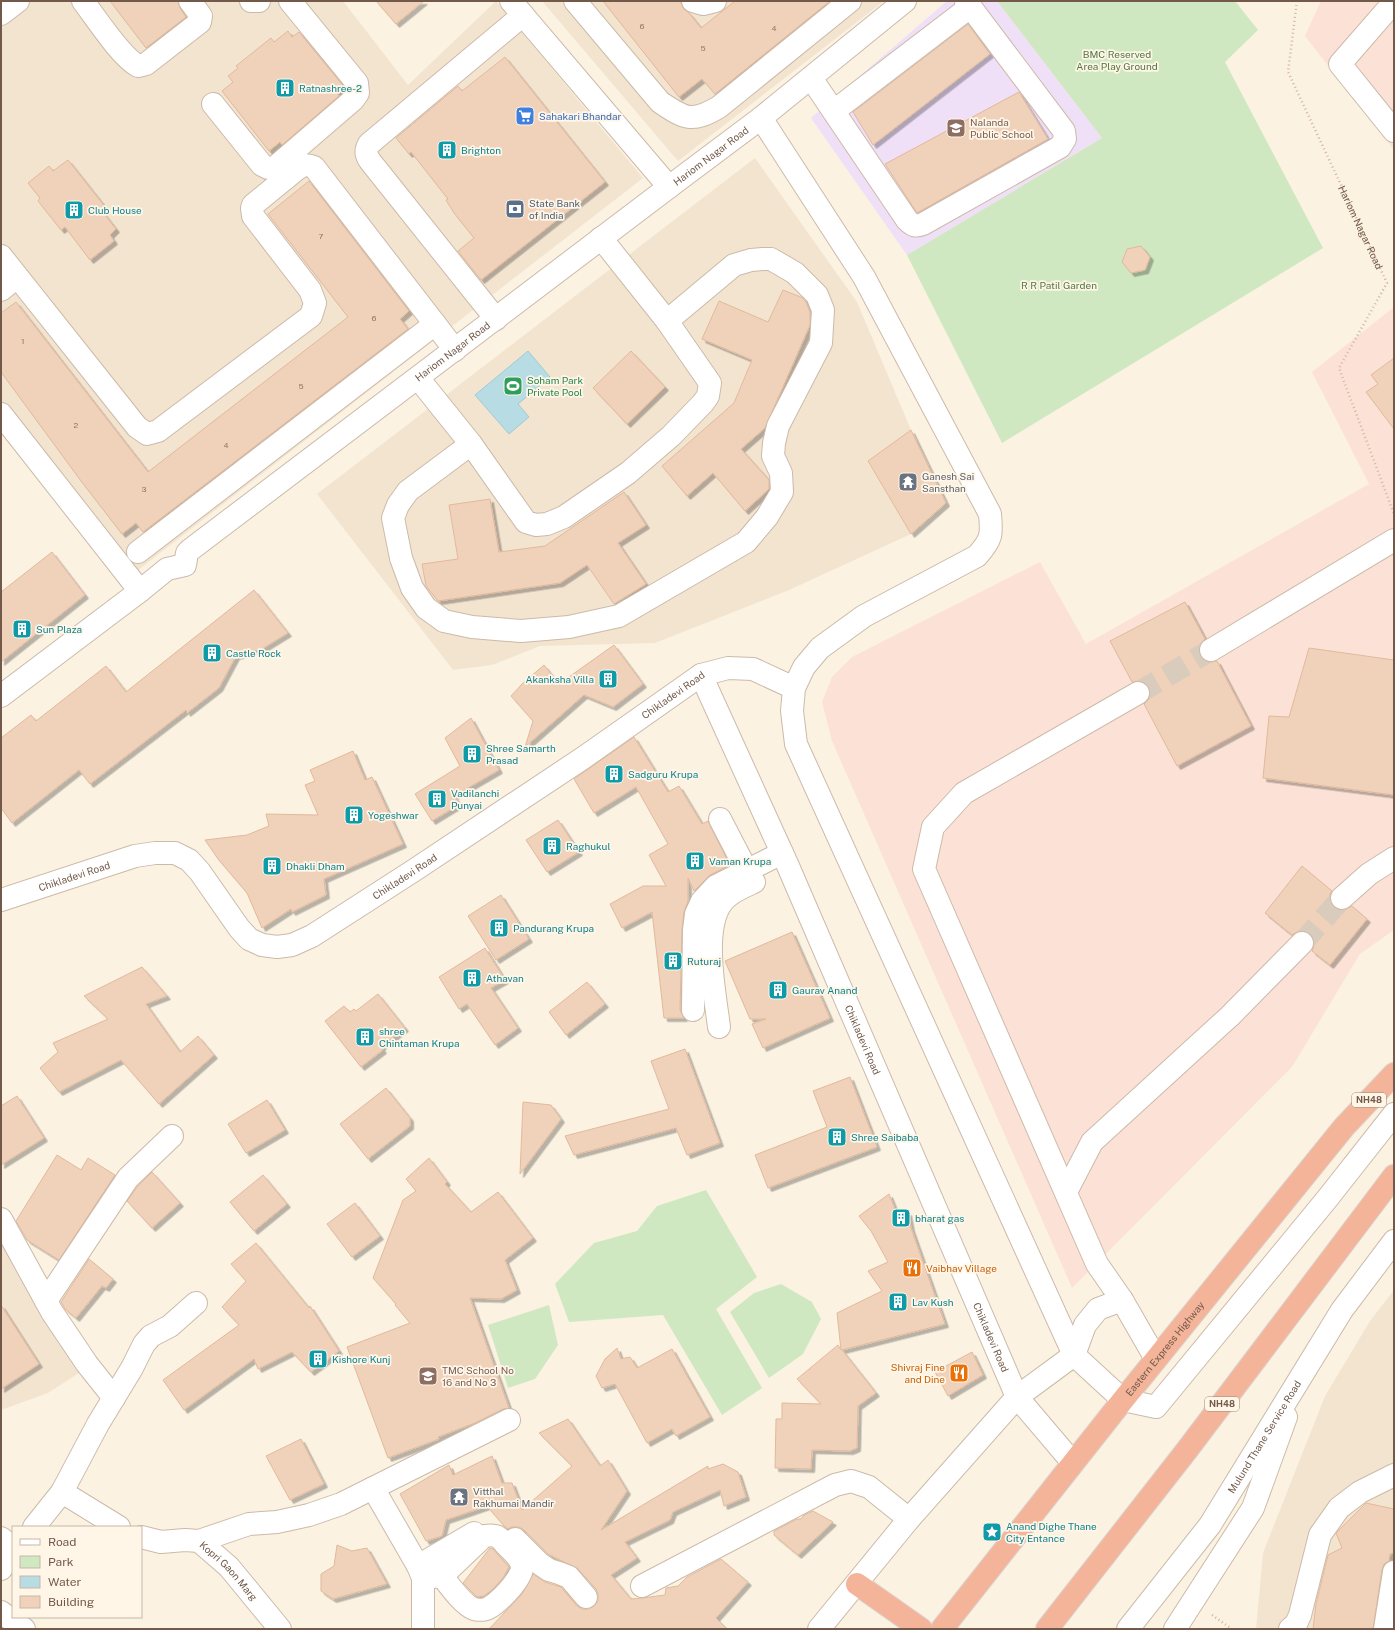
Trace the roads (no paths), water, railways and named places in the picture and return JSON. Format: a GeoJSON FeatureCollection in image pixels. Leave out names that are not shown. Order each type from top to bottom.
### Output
{"type":"FeatureCollection","features":[{"type":"Feature","properties":{"kind":"highway","name":"Eastern Express Highway"},"geometry":{"type":"LineString","coordinates":[[942,1629],[1123,1400],[1344,1127],[1394,1074]]}},
{"type":"Feature","properties":{"kind":"highway","name":"NH48"},"geometry":{"type":"LineString","coordinates":[[1048,1629],[1187,1450],[1394,1176]]}},
{"type":"Feature","properties":{"kind":"highway"},"geometry":{"type":"LineString","coordinates":[[857,1584],[921,1629]]}},
{"type":"Feature","properties":{"kind":"street"},"geometry":{"type":"LineString","coordinates":[[1,14],[18,1]]}},
{"type":"Feature","properties":{"kind":"street"},"geometry":{"type":"LineString","coordinates":[[83,1],[124,55],[132,63],[138,66],[146,64],[200,22],[201,16],[190,1]]}},
{"type":"Feature","properties":{"kind":"street"},"geometry":{"type":"LineString","coordinates":[[251,1],[259,1]]}},
{"type":"Feature","properties":{"kind":"street"},"geometry":{"type":"LineString","coordinates":[[213,104],[262,165],[268,168],[274,168],[353,100],[358,93],[357,84],[290,1]]}},
{"type":"Feature","properties":{"kind":"street"},"geometry":{"type":"LineString","coordinates":[[575,1],[660,102],[678,114],[690,118],[703,116],[719,107],[850,1]]}},
{"type":"Feature","properties":{"kind":"street"},"geometry":{"type":"LineString","coordinates":[[693,1],[703,4],[715,1]]}},
{"type":"Feature","properties":{"kind":"street","name":"Hariom Nagar Road"},"geometry":{"type":"LineString","coordinates":[[1,696],[167,569],[185,565],[189,552],[668,187],[761,118],[905,1]]}},
{"type":"Feature","properties":{"kind":"street"},"geometry":{"type":"LineString","coordinates":[[1394,2],[1340,64],[1394,131]]}},
{"type":"Feature","properties":{"kind":"street"},"geometry":{"type":"LineString","coordinates":[[811,78],[907,220],[912,225],[918,226],[1060,147],[1065,139],[1064,131],[968,4],[834,111]]}},
{"type":"Feature","properties":{"kind":"street"},"geometry":{"type":"LineString","coordinates":[[496,319],[370,162],[366,155],[366,149],[369,144],[517,8],[668,187]]}},
{"type":"Feature","properties":{"kind":"street"},"geometry":{"type":"LineString","coordinates":[[761,118],[864,277],[983,498],[990,514],[991,533],[986,546],[977,556],[864,616],[820,648],[804,667],[794,688],[792,711],[796,744],[1074,1354],[1123,1400],[1156,1407],[1394,1114]]}},
{"type":"Feature","properties":{"kind":"street"},"geometry":{"type":"LineString","coordinates":[[1,256],[9,283],[137,427],[148,434],[158,431],[311,316],[315,303],[310,290],[253,216],[252,208],[297,169],[308,165],[314,167],[455,350]]}},
{"type":"Feature","properties":{"kind":"street"},"geometry":{"type":"LineString","coordinates":[[385,363],[411,383],[471,444],[526,522],[536,525],[547,524],[564,517],[628,473],[671,436],[703,403],[708,396],[710,383],[667,321],[602,238]]}},
{"type":"Feature","properties":{"kind":"street"},"geometry":{"type":"LineString","coordinates":[[471,444],[408,491],[398,505],[393,518],[401,558],[412,588],[426,608],[444,621],[472,627],[521,631],[569,627],[619,616],[746,542],[767,517],[782,492],[781,473],[773,456],[774,443],[778,426],[821,342],[823,310],[817,296],[795,273],[772,259],[763,259],[750,260],[734,265],[667,321]]}},
{"type":"Feature","properties":{"kind":"street"},"geometry":{"type":"LineString","coordinates":[[138,552],[435,324]]}},
{"type":"Feature","properties":{"kind":"street"},"geometry":{"type":"LineString","coordinates":[[336,400],[355,425]]}},
{"type":"Feature","properties":{"kind":"street"},"geometry":{"type":"LineString","coordinates":[[1,414],[140,591]]}},
{"type":"Feature","properties":{"kind":"street"},"geometry":{"type":"LineString","coordinates":[[267,453],[286,478]]}},
{"type":"Feature","properties":{"kind":"street"},"geometry":{"type":"LineString","coordinates":[[172,526],[189,552]]}},
{"type":"Feature","properties":{"kind":"street"},"geometry":{"type":"LineString","coordinates":[[1211,650],[1394,540]]}},
{"type":"Feature","properties":{"kind":"street"},"geometry":{"type":"LineString","coordinates":[[701,676],[728,668],[753,669],[794,688]]}},
{"type":"Feature","properties":{"kind":"street","name":"Chikladevi Road"},"geometry":{"type":"LineString","coordinates":[[1,900],[135,856],[155,853],[175,853],[189,860],[200,872],[239,928],[249,939],[262,945],[277,947],[292,945],[312,936],[426,862],[583,758],[701,676],[785,860],[1017,1397],[1073,1463]]}},
{"type":"Feature","properties":{"kind":"street"},"geometry":{"type":"LineString","coordinates":[[1138,693],[964,793],[933,827],[924,869],[1097,1264],[1122,1300],[1156,1359]]}},
{"type":"Feature","properties":{"kind":"street"},"geometry":{"type":"LineString","coordinates":[[720,819],[747,870]]}},
{"type":"Feature","properties":{"kind":"street"},"geometry":{"type":"LineString","coordinates":[[1342,898],[1369,874],[1394,858]]}},
{"type":"Feature","properties":{"kind":"street"},"geometry":{"type":"LineString","coordinates":[[693,1010],[694,930],[696,914],[702,901],[716,886],[747,870],[785,860]]}},
{"type":"Feature","properties":{"kind":"street"},"geometry":{"type":"LineString","coordinates":[[719,1026],[710,943],[713,923],[719,906],[733,892],[785,860]]}},
{"type":"Feature","properties":{"kind":"street"},"geometry":{"type":"LineString","coordinates":[[1066,1192],[1092,1142],[1230,1016],[1302,943]]}},
{"type":"Feature","properties":{"kind":"street"},"geometry":{"type":"LineString","coordinates":[[46,1301],[128,1178],[172,1136]]}},
{"type":"Feature","properties":{"kind":"street"},"geometry":{"type":"LineString","coordinates":[[1,1219],[46,1301],[86,1364],[114,1398]]}},
{"type":"Feature","properties":{"kind":"street","name":"Mulund Thane Service Road"},"geometry":{"type":"LineString","coordinates":[[1128,1629],[1210,1525],[1306,1366],[1342,1310],[1394,1241]]}},
{"type":"Feature","properties":{"kind":"street"},"geometry":{"type":"LineString","coordinates":[[819,1629],[909,1519],[1017,1397],[1074,1354],[1085,1325],[1098,1309],[1122,1300]]}},
{"type":"Feature","properties":{"kind":"street"},"geometry":{"type":"LineString","coordinates":[[35,1526],[62,1492],[98,1424],[132,1368],[144,1344],[151,1336],[170,1326],[196,1303]]}},
{"type":"Feature","properties":{"kind":"street"},"geometry":{"type":"LineString","coordinates":[[1175,1629],[1252,1508],[1306,1366]]}},
{"type":"Feature","properties":{"kind":"street"},"geometry":{"type":"LineString","coordinates":[[199,1541],[249,1524],[277,1522],[309,1515],[341,1504],[509,1420]]}},
{"type":"Feature","properties":{"kind":"street"},"geometry":{"type":"LineString","coordinates":[[1290,1629],[1296,1624],[1300,1615],[1320,1535],[1339,1508],[1360,1492],[1394,1475]]}},
{"type":"Feature","properties":{"kind":"street"},"geometry":{"type":"LineString","coordinates":[[642,1586],[835,1485],[851,1482],[869,1487],[909,1519]]}},
{"type":"Feature","properties":{"kind":"street"},"geometry":{"type":"LineString","coordinates":[[372,1488],[428,1574],[423,1629]]}},
{"type":"Feature","properties":{"kind":"street"},"geometry":{"type":"LineString","coordinates":[[62,1492],[117,1526]]}},
{"type":"Feature","properties":{"kind":"street"},"geometry":{"type":"LineString","coordinates":[[428,1574],[492,1522],[497,1522],[540,1564],[549,1570],[569,1577],[586,1597]]}},
{"type":"Feature","properties":{"kind":"street","name":"Kopri Gaon Marg"},"geometry":{"type":"LineString","coordinates":[[142,1537],[161,1542],[185,1540],[199,1541],[229,1567],[280,1629]]}},
{"type":"Feature","properties":{"kind":"street"},"geometry":{"type":"LineString","coordinates":[[1,1538],[12,1547]]}},
{"type":"Feature","properties":{"kind":"street"},"geometry":{"type":"LineString","coordinates":[[1,1569],[12,1554]]}},
{"type":"Feature","properties":{"kind":"street"},"geometry":{"type":"LineString","coordinates":[[1385,1629],[1394,1572]]}},
{"type":"Feature","properties":{"kind":"street"},"geometry":{"type":"LineString","coordinates":[[1,1612],[24,1629]]}},
{"type":"Feature","properties":{"kind":"water","name":"Soham Park Private Pool"},"geometry":{"type":"Polygon","coordinates":[[[528,351],[550,377],[518,404],[529,417],[509,434],[475,395],[528,351]]]}},
{"type":"Feature","properties":{"kind":"tunnel"},"geometry":{"type":"LineString","coordinates":[[1138,693],[1211,650]]}},
{"type":"Feature","properties":{"kind":"tunnel"},"geometry":{"type":"LineString","coordinates":[[1302,943],[1342,898]]}},
{"type":"Feature","properties":{"kind":"place","name":"Ratnashree-2"},"geometry":{"type":"Point","coordinates":[285,88]}},
{"type":"Feature","properties":{"kind":"place","name":"Sahakari Bhandar"},"geometry":{"type":"Point","coordinates":[525,116]}},
{"type":"Feature","properties":{"kind":"place","name":"Nalanda Public School"},"geometry":{"type":"Point","coordinates":[956,128]}},
{"type":"Feature","properties":{"kind":"place","name":"Brighton"},"geometry":{"type":"Point","coordinates":[447,150]}},
{"type":"Feature","properties":{"kind":"place","name":"State Bank of India"},"geometry":{"type":"Point","coordinates":[515,209]}},
{"type":"Feature","properties":{"kind":"place","name":"Club House"},"geometry":{"type":"Point","coordinates":[74,210]}},
{"type":"Feature","properties":{"kind":"place","name":"Soham Park Private Pool"},"geometry":{"type":"Point","coordinates":[513,386]}},
{"type":"Feature","properties":{"kind":"place","name":"Ganesh Sai Sansthan"},"geometry":{"type":"Point","coordinates":[908,482]}},
{"type":"Feature","properties":{"kind":"place","name":"Sun Plaza"},"geometry":{"type":"Point","coordinates":[22,629]}},
{"type":"Feature","properties":{"kind":"place","name":"Castle Rock"},"geometry":{"type":"Point","coordinates":[212,653]}},
{"type":"Feature","properties":{"kind":"place","name":"Akanksha Villa"},"geometry":{"type":"Point","coordinates":[608,679]}},
{"type":"Feature","properties":{"kind":"place","name":"Shree Samarth Prasad"},"geometry":{"type":"Point","coordinates":[472,754]}},
{"type":"Feature","properties":{"kind":"place","name":"Sadguru Krupa"},"geometry":{"type":"Point","coordinates":[614,774]}},
{"type":"Feature","properties":{"kind":"place","name":"Vadilanchi Punyai"},"geometry":{"type":"Point","coordinates":[437,799]}},
{"type":"Feature","properties":{"kind":"place","name":"Yogeshwar"},"geometry":{"type":"Point","coordinates":[354,815]}},
{"type":"Feature","properties":{"kind":"place","name":"Raghukul"},"geometry":{"type":"Point","coordinates":[552,846]}},
{"type":"Feature","properties":{"kind":"place","name":"Vaman Krupa"},"geometry":{"type":"Point","coordinates":[695,861]}},
{"type":"Feature","properties":{"kind":"place","name":"Dhakli Dham"},"geometry":{"type":"Point","coordinates":[272,866]}},
{"type":"Feature","properties":{"kind":"place","name":"Pandurang Krupa"},"geometry":{"type":"Point","coordinates":[499,928]}},
{"type":"Feature","properties":{"kind":"place","name":"Ruturaj"},"geometry":{"type":"Point","coordinates":[673,961]}},
{"type":"Feature","properties":{"kind":"place","name":"Athavan"},"geometry":{"type":"Point","coordinates":[472,978]}},
{"type":"Feature","properties":{"kind":"place","name":"Gaurav Anand"},"geometry":{"type":"Point","coordinates":[778,990]}},
{"type":"Feature","properties":{"kind":"place","name":"shree Chintaman Krupa"},"geometry":{"type":"Point","coordinates":[365,1037]}},
{"type":"Feature","properties":{"kind":"place","name":"Shree Saibaba"},"geometry":{"type":"Point","coordinates":[837,1137]}},
{"type":"Feature","properties":{"kind":"place","name":"bharat gas"},"geometry":{"type":"Point","coordinates":[901,1218]}},
{"type":"Feature","properties":{"kind":"place","name":"Vaibhav Village"},"geometry":{"type":"Point","coordinates":[912,1268]}},
{"type":"Feature","properties":{"kind":"place","name":"Lav Kush"},"geometry":{"type":"Point","coordinates":[898,1302]}},
{"type":"Feature","properties":{"kind":"place","name":"Kishore Kunj"},"geometry":{"type":"Point","coordinates":[318,1359]}},
{"type":"Feature","properties":{"kind":"place","name":"Shivraj Fine and Dine"},"geometry":{"type":"Point","coordinates":[959,1373]}},
{"type":"Feature","properties":{"kind":"place","name":"TMC School No 16 and No 3"},"geometry":{"type":"Point","coordinates":[428,1376]}},
{"type":"Feature","properties":{"kind":"place","name":"Vitthal Rakhumai Mandir"},"geometry":{"type":"Point","coordinates":[459,1497]}},
{"type":"Feature","properties":{"kind":"place","name":"Anand Dighe Thane City Entance"},"geometry":{"type":"Point","coordinates":[992,1532]}},
{"type":"Feature","properties":{"kind":"park label","name":"BMC Reserved Area Play Ground"},"geometry":{"type":"Point","coordinates":[1117,60]}},
{"type":"Feature","properties":{"kind":"park label","name":"R R Patil Garden"},"geometry":{"type":"Point","coordinates":[1059,285]}}]}
